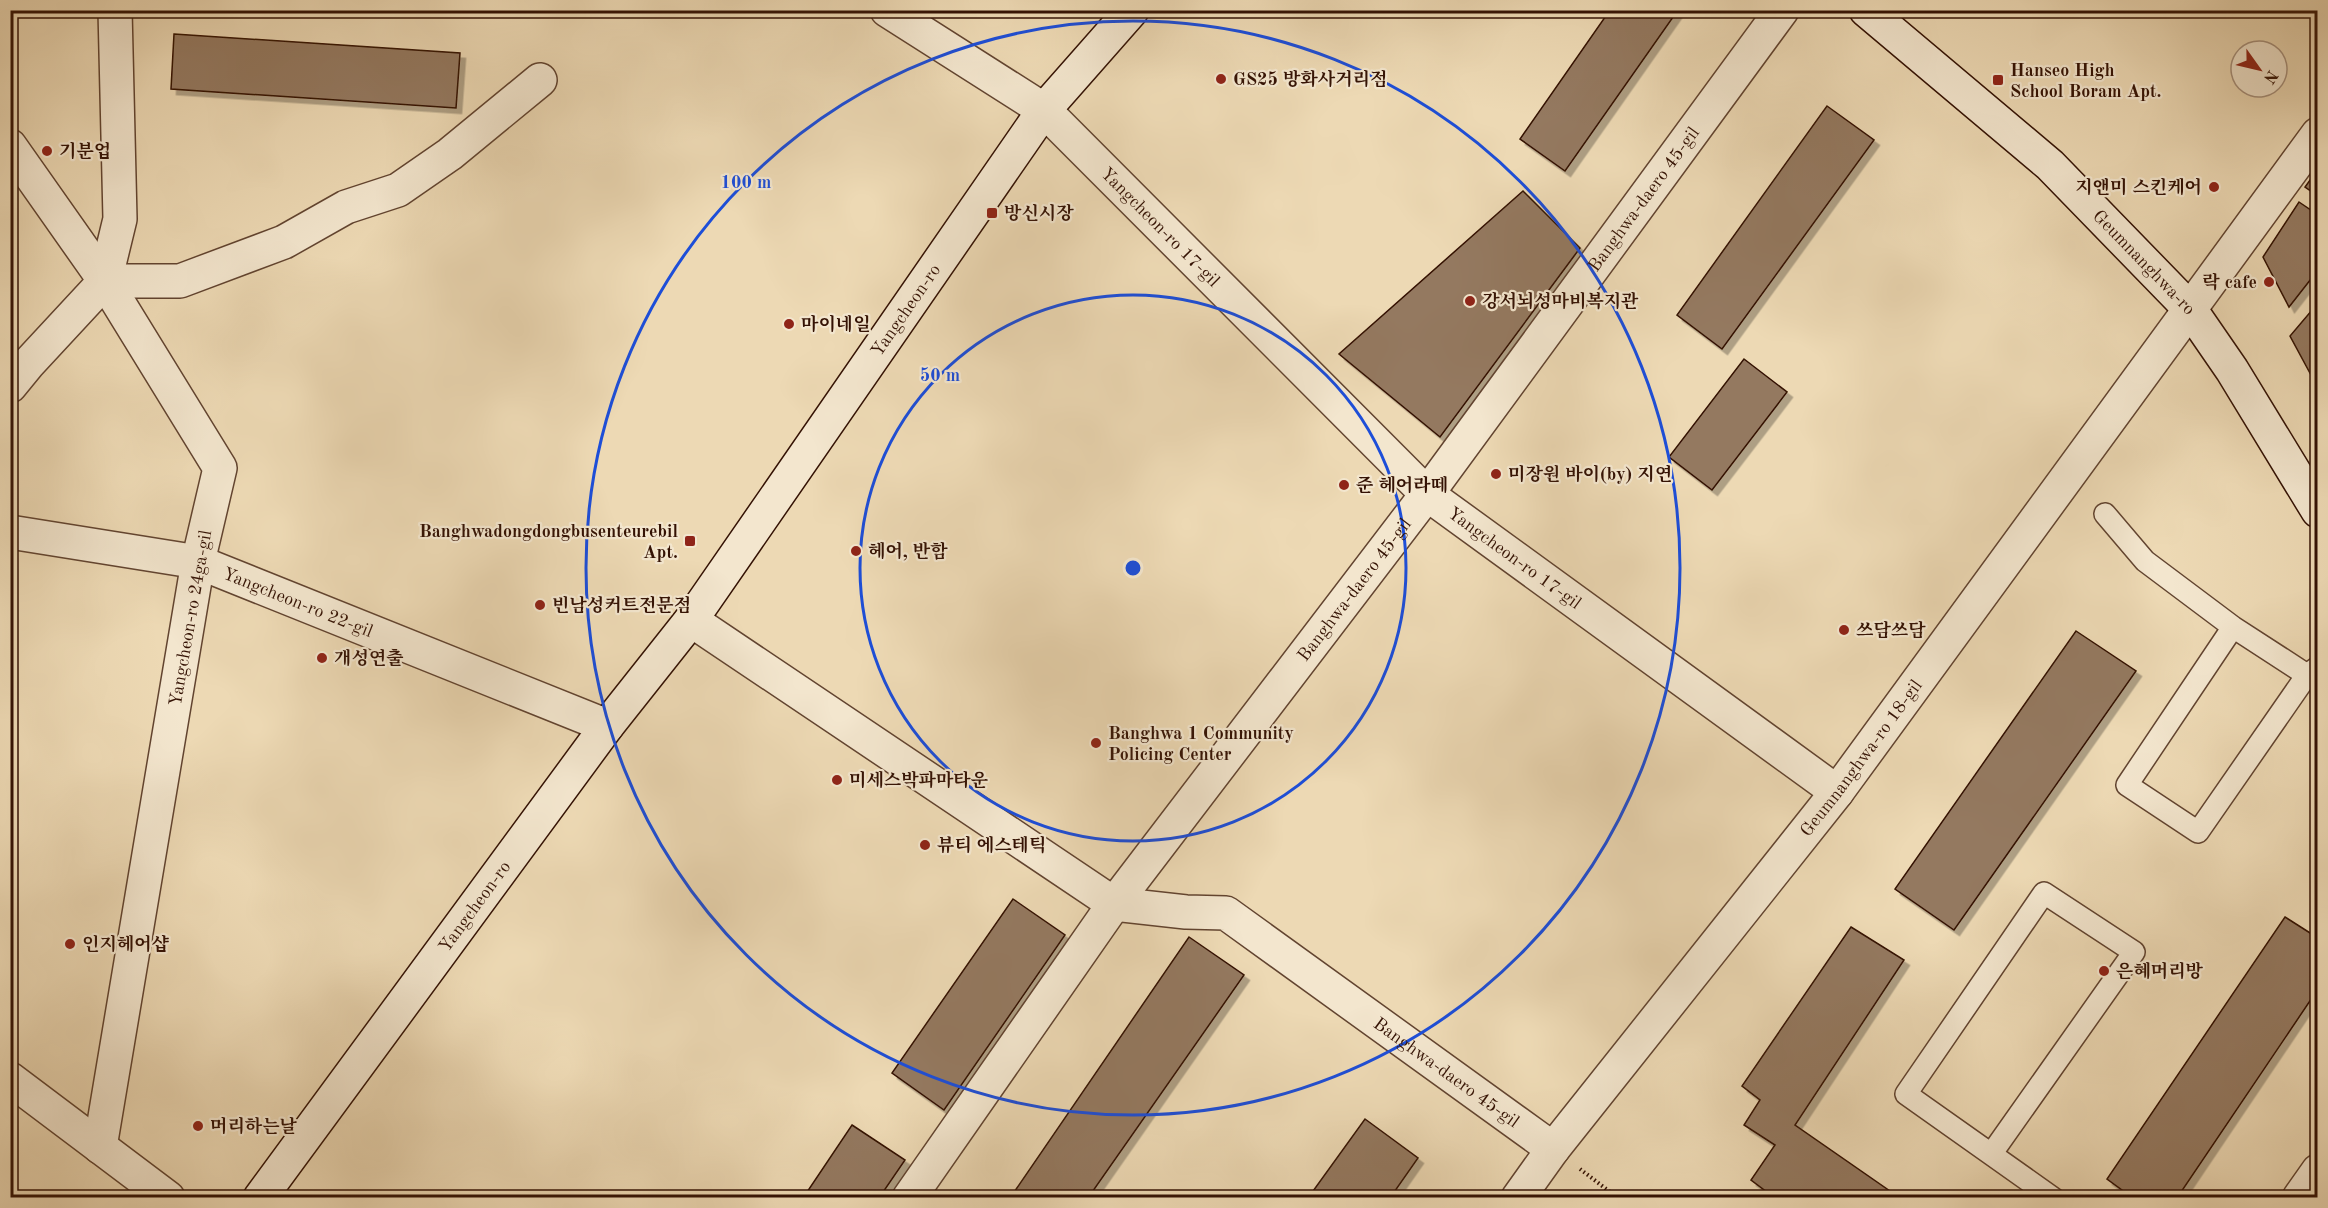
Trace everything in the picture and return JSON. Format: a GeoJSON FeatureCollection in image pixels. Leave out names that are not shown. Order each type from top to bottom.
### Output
{"type":"FeatureCollection","features":[{"type":"Feature","properties":{"kind":"street"},"geometry":{"type":"LineString","coordinates":[[16,367],[105,281],[120,219],[115,10]]}},
{"type":"Feature","properties":{"kind":"street","name":"Yangcheon-ro 17-gil"},"geometry":{"type":"LineString","coordinates":[[887,10],[1044,110],[1427,494],[1837,792]]}},
{"type":"Feature","properties":{"kind":"street","name":"Yangcheon-ro"},"geometry":{"type":"LineString","coordinates":[[260,1197],[607,726],[691,620],[1044,110],[1132,10]]}},
{"type":"Feature","properties":{"kind":"street","name":"Banghwa-daero 45-gil"},"geometry":{"type":"LineString","coordinates":[[909,1197],[1114,904],[1427,494],[1782,10]]}},
{"type":"Feature","properties":{"kind":"street","name":"Geumnanghwa-ro"},"geometry":{"type":"LineString","coordinates":[[1866,10],[2050,165],[2190,309],[2232,370],[2318,511]]}},
{"type":"Feature","properties":{"kind":"street"},"geometry":{"type":"LineString","coordinates":[[105,281],[180,280],[284,242],[346,207],[398,190],[450,154],[540,80]]}},
{"type":"Feature","properties":{"kind":"street","name":"Geumnanghwa-ro 18-gil"},"geometry":{"type":"LineString","coordinates":[[1518,1197],[1553,1149],[1837,792],[2318,134]]}},
{"type":"Feature","properties":{"kind":"street","name":"Yangcheon-ro 24ga-gil"},"geometry":{"type":"LineString","coordinates":[[10,146],[105,281],[220,468],[198,562],[100,1147]]}},
{"type":"Feature","properties":{"kind":"street","name":"Yangcheon-ro 22-gil"},"geometry":{"type":"LineString","coordinates":[[10,532],[198,562],[607,726]]}},
{"type":"Feature","properties":{"kind":"street"},"geometry":{"type":"LineString","coordinates":[[691,620],[1114,904]]}},
{"type":"Feature","properties":{"kind":"street","name":"Banghwa-daero 45-gil"},"geometry":{"type":"LineString","coordinates":[[1114,904],[1186,912],[1226,913],[1553,1149]]}},
{"type":"Feature","properties":{"kind":"street"},"geometry":{"type":"LineString","coordinates":[[10,1080],[168,1197]]}},
{"type":"Feature","properties":{"kind":"street"},"geometry":{"type":"LineString","coordinates":[[2299,1197],[2318,1171]]}},
{"type":"Feature","properties":{"kind":"lane"},"geometry":{"type":"LineString","coordinates":[[2105,514],[2145,561],[2233,627],[2312,671],[2198,832],[2127,785],[2233,627]]}},
{"type":"Feature","properties":{"kind":"lane"},"geometry":{"type":"LineString","coordinates":[[1992,1153],[2134,952],[2044,894],[1906,1094],[2053,1197]]}},
{"type":"Feature","properties":{"kind":"path"},"geometry":{"type":"LineString","coordinates":[[1553,1149],[1618,1197]]}},
{"type":"Feature","properties":{"kind":"building"},"geometry":{"type":"Polygon","coordinates":[[[1610,10],[1678,10],[1565,171],[1520,139],[1610,10]]]}},
{"type":"Feature","properties":{"kind":"building"},"geometry":{"type":"Polygon","coordinates":[[[174,34],[460,53],[456,108],[171,89],[174,34]]]}},
{"type":"Feature","properties":{"kind":"building"},"geometry":{"type":"Polygon","coordinates":[[[1827,106],[1874,140],[1722,349],[1677,315],[1827,106]]]}},
{"type":"Feature","properties":{"kind":"building"},"geometry":{"type":"Polygon","coordinates":[[[2318,169],[2318,196],[2305,187],[2318,169]]]}},
{"type":"Feature","properties":{"kind":"building","name":"강서뇌성마비복지관"},"geometry":{"type":"Polygon","coordinates":[[[1523,191],[1580,248],[1440,437],[1339,354],[1523,191]]]}},
{"type":"Feature","properties":{"kind":"building"},"geometry":{"type":"Polygon","coordinates":[[[2299,202],[2318,215],[2318,270],[2289,307],[2263,257],[2299,202]]]}},
{"type":"Feature","properties":{"kind":"building"},"geometry":{"type":"Polygon","coordinates":[[[2318,303],[2318,388],[2290,336],[2318,303]]]}},
{"type":"Feature","properties":{"kind":"building"},"geometry":{"type":"Polygon","coordinates":[[[1744,359],[1787,392],[1712,490],[1669,457],[1744,359]]]}},
{"type":"Feature","properties":{"kind":"building"},"geometry":{"type":"Polygon","coordinates":[[[2076,631],[2136,671],[1954,930],[1895,889],[2076,631]]]}},
{"type":"Feature","properties":{"kind":"building"},"geometry":{"type":"Polygon","coordinates":[[[1013,899],[1065,935],[944,1110],[892,1073],[1013,899]]]}},
{"type":"Feature","properties":{"kind":"building"},"geometry":{"type":"Polygon","coordinates":[[[2285,917],[2318,938],[2318,989],[2177,1198],[2133,1198],[2107,1179],[2285,917]]]}},
{"type":"Feature","properties":{"kind":"building"},"geometry":{"type":"Polygon","coordinates":[[[1851,927],[1904,960],[1795,1125],[1900,1198],[1775,1198],[1751,1180],[1775,1145],[1744,1125],[1760,1100],[1742,1086],[1851,927]]]}},
{"type":"Feature","properties":{"kind":"building"},"geometry":{"type":"Polygon","coordinates":[[[1189,937],[1244,975],[1088,1198],[1010,1198],[1189,937]]]}},
{"type":"Feature","properties":{"kind":"building"},"geometry":{"type":"Polygon","coordinates":[[[1365,1119],[1418,1158],[1390,1198],[1308,1198],[1365,1119]]]}},
{"type":"Feature","properties":{"kind":"building"},"geometry":{"type":"Polygon","coordinates":[[[852,1125],[905,1160],[879,1198],[803,1198],[852,1125]]]}},
{"type":"Feature","properties":{"kind":"place","name":"GS25 방화사거리점"},"geometry":{"type":"Point","coordinates":[1221,79]}},
{"type":"Feature","properties":{"kind":"place","name":"Hanseo High School Boram Apt."},"geometry":{"type":"Point","coordinates":[1998,80]}},
{"type":"Feature","properties":{"kind":"place","name":"기분업"},"geometry":{"type":"Point","coordinates":[47,151]}},
{"type":"Feature","properties":{"kind":"place","name":"지앤미 스킨케어"},"geometry":{"type":"Point","coordinates":[2214,187]}},
{"type":"Feature","properties":{"kind":"place","name":"방신시장"},"geometry":{"type":"Point","coordinates":[992,213]}},
{"type":"Feature","properties":{"kind":"place","name":"락 cafe"},"geometry":{"type":"Point","coordinates":[2269,282]}},
{"type":"Feature","properties":{"kind":"place","name":"강서뇌성마비복지관"},"geometry":{"type":"Point","coordinates":[1470,301]}},
{"type":"Feature","properties":{"kind":"place","name":"마이네일"},"geometry":{"type":"Point","coordinates":[789,324]}},
{"type":"Feature","properties":{"kind":"place","name":"미장원 바이(by) 지연"},"geometry":{"type":"Point","coordinates":[1496,474]}},
{"type":"Feature","properties":{"kind":"place","name":"준 헤어라떼"},"geometry":{"type":"Point","coordinates":[1344,485]}},
{"type":"Feature","properties":{"kind":"place","name":"Banghwadongdongbusenteurebil Apt."},"geometry":{"type":"Point","coordinates":[690,541]}},
{"type":"Feature","properties":{"kind":"place","name":"헤어, 반함"},"geometry":{"type":"Point","coordinates":[856,551]}},
{"type":"Feature","properties":{"kind":"place","name":"빈남성커트전문점"},"geometry":{"type":"Point","coordinates":[540,605]}},
{"type":"Feature","properties":{"kind":"place","name":"쓰담쓰담"},"geometry":{"type":"Point","coordinates":[1844,630]}},
{"type":"Feature","properties":{"kind":"place","name":"개성연출"},"geometry":{"type":"Point","coordinates":[322,658]}},
{"type":"Feature","properties":{"kind":"place","name":"Banghwa 1 Community Policing Center"},"geometry":{"type":"Point","coordinates":[1096,743]}},
{"type":"Feature","properties":{"kind":"place","name":"미세스박파마타운"},"geometry":{"type":"Point","coordinates":[837,780]}},
{"type":"Feature","properties":{"kind":"place","name":"뷰티 에스테틱"},"geometry":{"type":"Point","coordinates":[925,845]}},
{"type":"Feature","properties":{"kind":"place","name":"인지헤어샵"},"geometry":{"type":"Point","coordinates":[70,944]}},
{"type":"Feature","properties":{"kind":"place","name":"은혜머리방"},"geometry":{"type":"Point","coordinates":[2104,971]}},
{"type":"Feature","properties":{"kind":"place","name":"머리하는날"},"geometry":{"type":"Point","coordinates":[198,1126]}}]}
